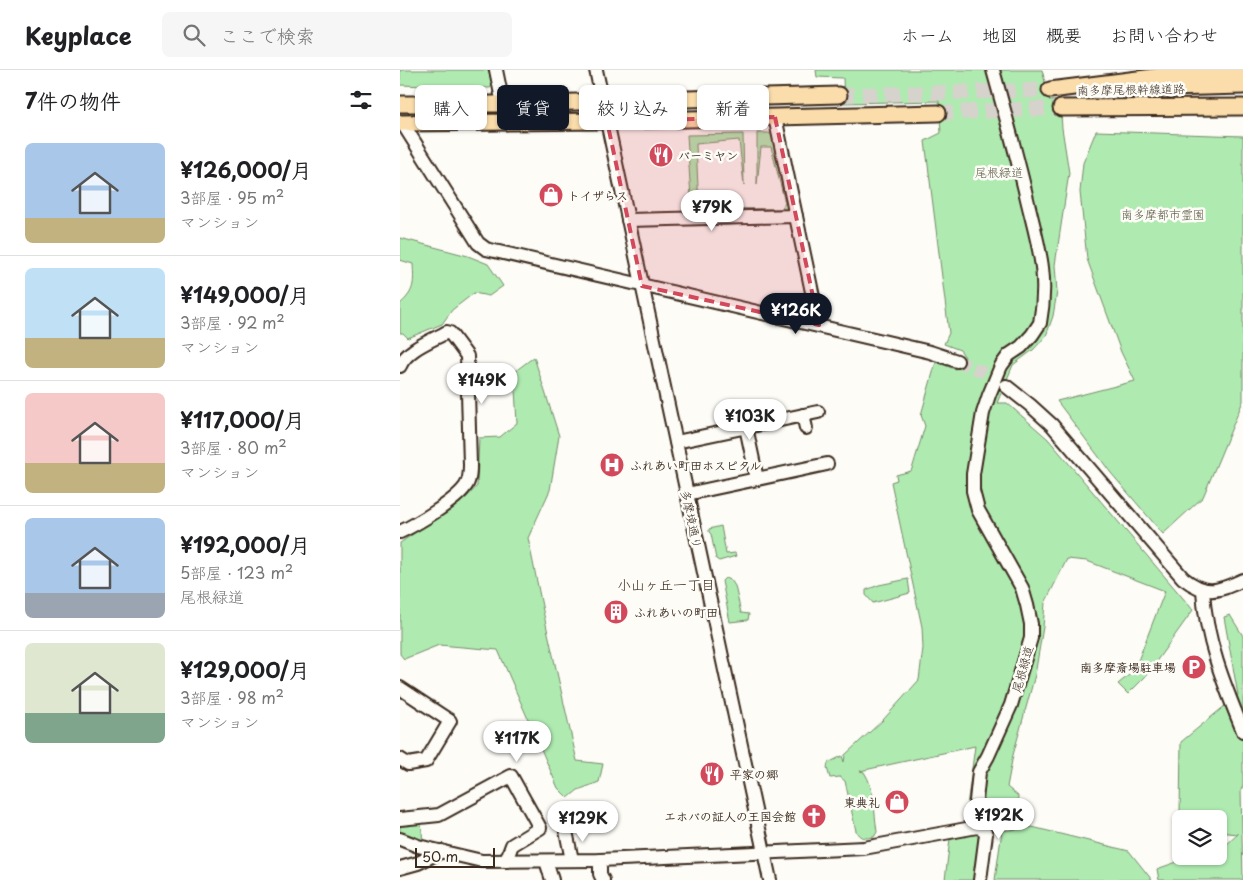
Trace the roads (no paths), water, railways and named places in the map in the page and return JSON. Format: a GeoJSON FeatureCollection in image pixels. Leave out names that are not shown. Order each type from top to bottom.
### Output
{"type":"FeatureCollection","features":[{"type":"Feature","properties":{"kind":"main road"},"geometry":{"type":"LineString","coordinates":[[1214,72],[1243,72]]}},
{"type":"Feature","properties":{"kind":"main road","name":"南多摩尾根幹線道路"},"geometry":{"type":"LineString","coordinates":[[1214,72],[1162,76],[1050,90],[1243,86]]}},
{"type":"Feature","properties":{"kind":"main road"},"geometry":{"type":"LineString","coordinates":[[687,99],[839,95]]}},
{"type":"Feature","properties":{"kind":"main road"},"geometry":{"type":"LineString","coordinates":[[400,104],[497,104]]}},
{"type":"Feature","properties":{"kind":"main road","name":"南多摩尾根幹線道路"},"geometry":{"type":"LineString","coordinates":[[1061,108],[1243,106]]}},
{"type":"Feature","properties":{"kind":"main road"},"geometry":{"type":"LineString","coordinates":[[1104,108],[1243,117]]}},
{"type":"Feature","properties":{"kind":"main road"},"geometry":{"type":"LineString","coordinates":[[687,119],[938,113]]}},
{"type":"Feature","properties":{"kind":"main road"},"geometry":{"type":"LineString","coordinates":[[402,124],[579,121]]}},
{"type":"Feature","properties":{"kind":"street"},"geometry":{"type":"LineString","coordinates":[[496,70],[499,85]]}},
{"type":"Feature","properties":{"kind":"street","name":"多摩境通り"},"geometry":{"type":"LineString","coordinates":[[596,70],[599,85]]}},
{"type":"Feature","properties":{"kind":"street","name":"尾根緑道"},"geometry":{"type":"LineString","coordinates":[[974,824],[978,772],[988,756],[1011,705],[1031,638],[1028,605],[1022,588],[978,510],[973,491],[973,474],[983,413],[989,395],[1008,355],[1021,347],[1040,324],[1044,280],[1037,238],[992,70]]}},
{"type":"Feature","properties":{"kind":"street"},"geometry":{"type":"LineString","coordinates":[[775,117],[818,326]]}},
{"type":"Feature","properties":{"kind":"street"},"geometry":{"type":"LineString","coordinates":[[402,124],[478,243],[486,249],[930,352],[957,361]]}},
{"type":"Feature","properties":{"kind":"street","name":"多摩境通り"},"geometry":{"type":"LineString","coordinates":[[609,130],[770,880]]}},
{"type":"Feature","properties":{"kind":"street"},"geometry":{"type":"LineString","coordinates":[[628,220],[796,216]]}},
{"type":"Feature","properties":{"kind":"street"},"geometry":{"type":"LineString","coordinates":[[400,366],[403,360],[413,351],[447,332],[450,333],[467,356],[470,476],[466,486],[456,496],[400,532]]}},
{"type":"Feature","properties":{"kind":"street"},"geometry":{"type":"LineString","coordinates":[[1006,386],[1052,426],[1183,578],[1192,585],[1212,592],[1243,580]]}},
{"type":"Feature","properties":{"kind":"street"},"geometry":{"type":"LineString","coordinates":[[676,442],[746,428],[805,422],[818,412]]}},
{"type":"Feature","properties":{"kind":"street"},"geometry":{"type":"LineString","coordinates":[[746,428],[757,479]]}},
{"type":"Feature","properties":{"kind":"street"},"geometry":{"type":"LineString","coordinates":[[687,494],[757,479],[818,461]]}},
{"type":"Feature","properties":{"kind":"street"},"geometry":{"type":"LineString","coordinates":[[1203,590],[1204,611],[1225,686],[1243,731]]}},
{"type":"Feature","properties":{"kind":"street"},"geometry":{"type":"LineString","coordinates":[[400,688],[450,721],[426,760],[408,764],[400,759]]}},
{"type":"Feature","properties":{"kind":"street"},"geometry":{"type":"LineString","coordinates":[[400,819],[439,814],[511,776],[540,828],[512,845],[506,861]]}},
{"type":"Feature","properties":{"kind":"street"},"geometry":{"type":"LineString","coordinates":[[400,839],[410,844],[482,861],[600,860],[864,848],[974,824],[986,834],[980,880]]}},
{"type":"Feature","properties":{"kind":"street"},"geometry":{"type":"LineString","coordinates":[[566,831],[572,860]]}},
{"type":"Feature","properties":{"kind":"street"},"geometry":{"type":"LineString","coordinates":[[400,868],[418,863],[442,851]]}},
{"type":"Feature","properties":{"kind":"street"},"geometry":{"type":"LineString","coordinates":[[600,860],[602,880]]}},
{"type":"Feature","properties":{"kind":"street"},"geometry":{"type":"LineString","coordinates":[[546,861],[552,880]]}},
{"type":"Feature","properties":{"kind":"tunnel"},"geometry":{"type":"LineString","coordinates":[[839,95],[1050,90]]}},
{"type":"Feature","properties":{"kind":"tunnel"},"geometry":{"type":"LineString","coordinates":[[938,113],[1061,108]]}},
{"type":"Feature","properties":{"kind":"tunnel"},"geometry":{"type":"LineString","coordinates":[[957,361],[985,373],[1004,384]]}},
{"type":"Feature","properties":{"kind":"place","name":"バーミヤン"},"geometry":{"type":"Point","coordinates":[661,155]}},
{"type":"Feature","properties":{"kind":"place","name":"トイザらス"},"geometry":{"type":"Point","coordinates":[551,195]}},
{"type":"Feature","properties":{"kind":"place","name":"ふれあい町田ホスピタル"},"geometry":{"type":"Point","coordinates":[612,465]}},
{"type":"Feature","properties":{"kind":"place","name":"ふれあいの町田"},"geometry":{"type":"Point","coordinates":[616,612]}},
{"type":"Feature","properties":{"kind":"place","name":"南多摩斎場駐車場"},"geometry":{"type":"Point","coordinates":[1194,667]}},
{"type":"Feature","properties":{"kind":"place","name":"平家の郷"},"geometry":{"type":"Point","coordinates":[712,774]}},
{"type":"Feature","properties":{"kind":"place","name":"東典礼"},"geometry":{"type":"Point","coordinates":[897,802]}},
{"type":"Feature","properties":{"kind":"place","name":"エホバの証人の王国会館"},"geometry":{"type":"Point","coordinates":[814,816]}},
{"type":"Feature","properties":{"kind":"district","name":"小山ヶ丘一丁目"},"geometry":{"type":"Point","coordinates":[666,584]}},
{"type":"Feature","properties":{"kind":"park label","name":"南多摩都市霊園"},"geometry":{"type":"Point","coordinates":[1163,214]}}]}
